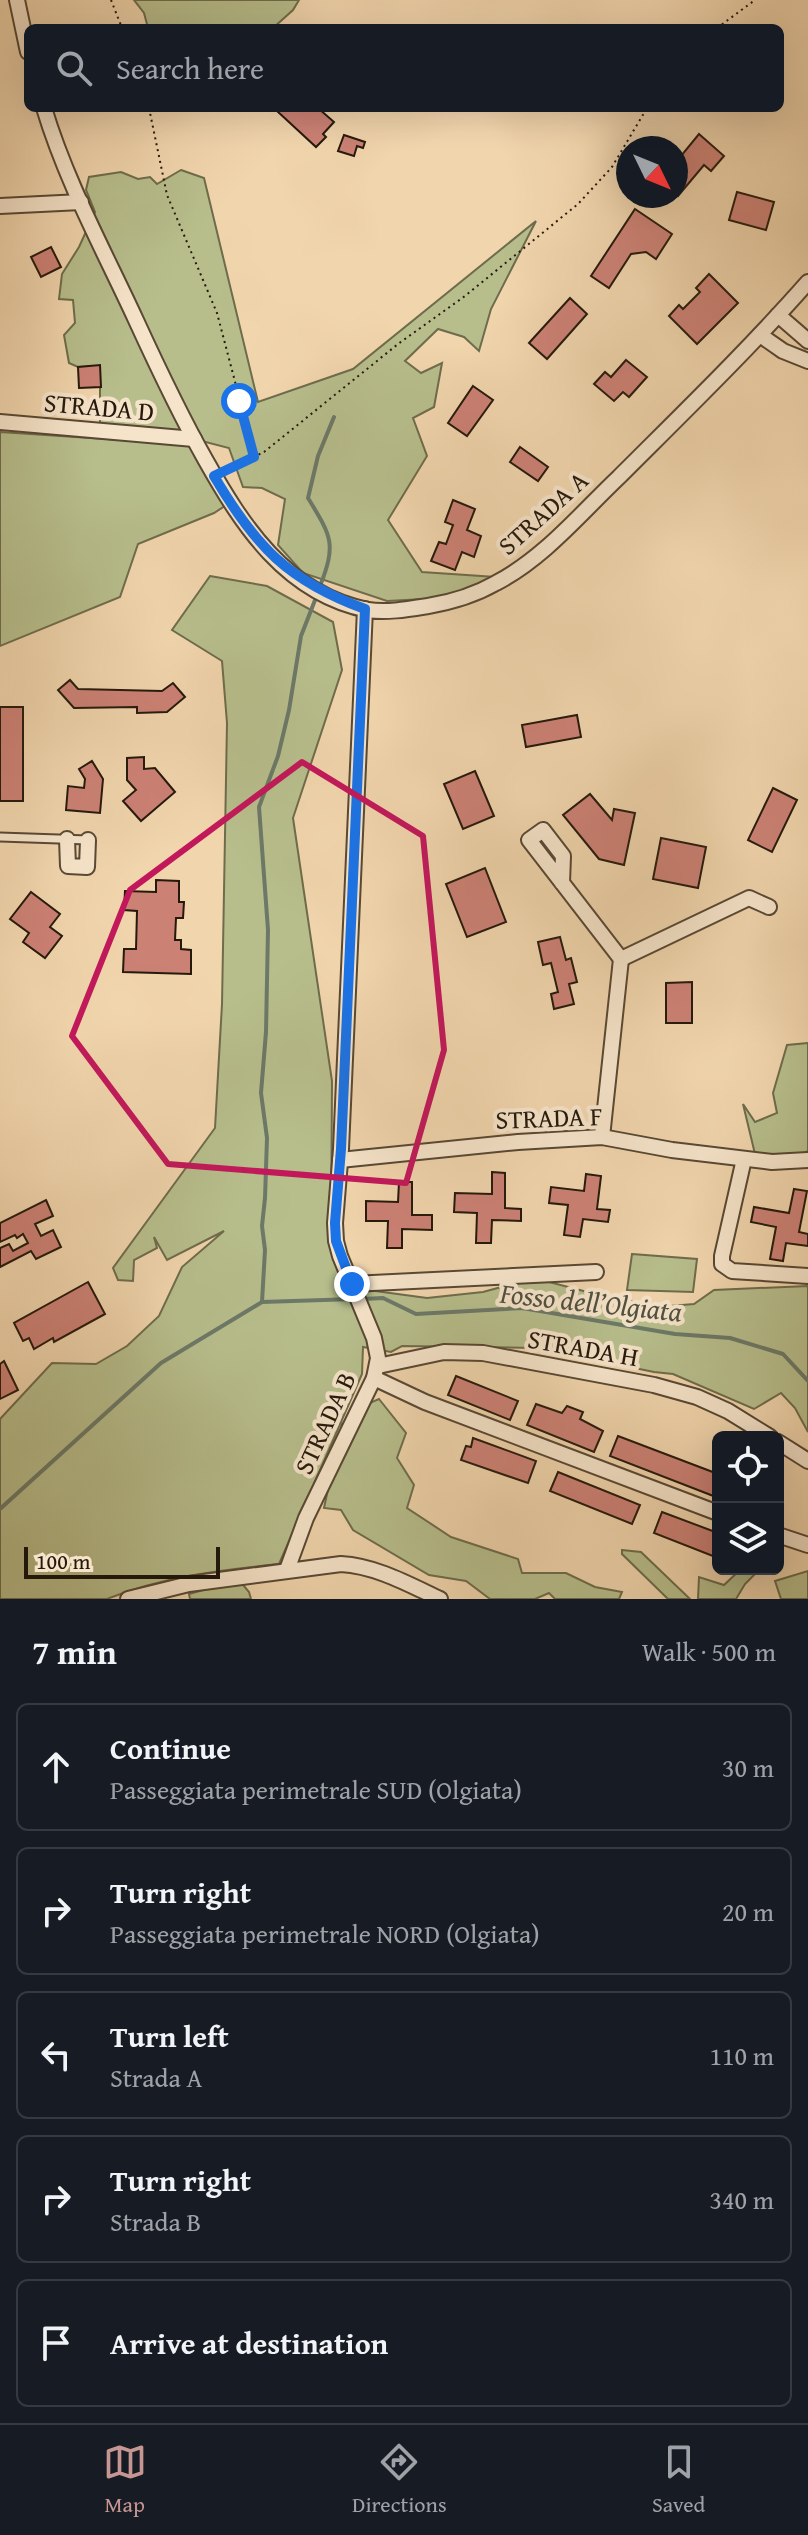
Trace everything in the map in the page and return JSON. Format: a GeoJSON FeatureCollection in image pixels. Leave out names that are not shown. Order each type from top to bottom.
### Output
{"type":"FeatureCollection","features":[{"type":"Feature","properties":{"kind":"street"},"geometry":{"type":"LineString","coordinates":[[17,0],[24,33]]}},
{"type":"Feature","properties":{"kind":"street","name":"STRADA A"},"geometry":{"type":"LineString","coordinates":[[45,112],[81,202],[171,397],[237,514],[279,563],[319,590],[365,609],[406,609],[450,601],[480,591],[514,573],[568,527],[760,335],[808,282]]}},
{"type":"Feature","properties":{"kind":"street"},"geometry":{"type":"LineString","coordinates":[[0,206],[81,202]]}},
{"type":"Feature","properties":{"kind":"street"},"geometry":{"type":"LineString","coordinates":[[778,315],[808,341]]}},
{"type":"Feature","properties":{"kind":"street"},"geometry":{"type":"LineString","coordinates":[[760,335],[783,351],[808,361]]}},
{"type":"Feature","properties":{"kind":"street","name":"STRADA D"},"geometry":{"type":"LineString","coordinates":[[0,422],[194,439]]}},
{"type":"Feature","properties":{"kind":"street","name":"STRADA B"},"geometry":{"type":"LineString","coordinates":[[287,1570],[306,1518],[376,1372],[376,1344],[336,1241],[335,1223],[365,609]]}},
{"type":"Feature","properties":{"kind":"street"},"geometry":{"type":"LineString","coordinates":[[67,839],[68,866],[87,867],[88,840]]}},
{"type":"Feature","properties":{"kind":"street"},"geometry":{"type":"LineString","coordinates":[[562,883],[621,959],[602,1137]]}},
{"type":"Feature","properties":{"kind":"street"},"geometry":{"type":"LineString","coordinates":[[621,959],[749,898],[769,907]]}},
{"type":"Feature","properties":{"kind":"street","name":"STRADA F"},"geometry":{"type":"LineString","coordinates":[[340,1160],[602,1137],[744,1159],[789,1163],[808,1160]]}},
{"type":"Feature","properties":{"kind":"street"},"geometry":{"type":"LineString","coordinates":[[744,1159],[722,1264],[732,1271],[808,1276]]}},
{"type":"Feature","properties":{"kind":"street"},"geometry":{"type":"LineString","coordinates":[[356,1294],[596,1272]]}},
{"type":"Feature","properties":{"kind":"street","name":"STRADA H"},"geometry":{"type":"LineString","coordinates":[[376,1372],[444,1352],[483,1353],[654,1385],[697,1397],[760,1431]]}},
{"type":"Feature","properties":{"kind":"street"},"geometry":{"type":"LineString","coordinates":[[376,1372],[425,1402],[712,1511]]}},
{"type":"Feature","properties":{"kind":"street"},"geometry":{"type":"LineString","coordinates":[[784,1446],[808,1461]]}},
{"type":"Feature","properties":{"kind":"street"},"geometry":{"type":"LineString","coordinates":[[784,1537],[808,1545]]}},
{"type":"Feature","properties":{"kind":"street"},"geometry":{"type":"LineString","coordinates":[[128,1599],[189,1584],[341,1564],[379,1571],[440,1599]]}},
{"type":"Feature","properties":{"kind":"lane"},"geometry":{"type":"LineString","coordinates":[[0,837],[88,840]]}},
{"type":"Feature","properties":{"kind":"path"},"geometry":{"type":"LineString","coordinates":[[111,0],[120,24]]}},
{"type":"Feature","properties":{"kind":"path"},"geometry":{"type":"LineString","coordinates":[[722,24],[755,0]]}},
{"type":"Feature","properties":{"kind":"path"},"geometry":{"type":"LineString","coordinates":[[150,112],[167,195],[217,313],[254,457]]}},
{"type":"Feature","properties":{"kind":"path"},"geometry":{"type":"LineString","coordinates":[[214,476],[264,452],[578,204],[612,167],[645,112]]}},
{"type":"Feature","properties":{"kind":"highlighted area"},"geometry":{"type":"Polygon","coordinates":[[[302,762],[423,836],[444,1050],[406,1183],[168,1164],[72,1036],[130,890],[302,762]]]}},
{"type":"Feature","properties":{"kind":"green space"},"geometry":{"type":"Polygon","coordinates":[[[134,0],[299,0],[277,24],[147,24],[144,13],[134,0]]]}},
{"type":"Feature","properties":{"kind":"green space"},"geometry":{"type":"Polygon","coordinates":[[[181,170],[204,178],[258,402],[353,369],[536,221],[491,309],[479,351],[464,337],[438,329],[405,361],[421,373],[442,363],[434,407],[413,418],[427,456],[388,520],[422,572],[496,577],[443,598],[387,601],[303,573],[278,545],[285,499],[262,488],[243,487],[229,448],[194,439],[100,431],[100,366],[78,367],[69,363],[64,335],[75,323],[73,300],[59,299],[62,274],[95,212],[86,190],[89,177],[121,172],[138,179],[150,177],[157,184],[181,170]]]}},
{"type":"Feature","properties":{"kind":"green space"},"geometry":{"type":"Polygon","coordinates":[[[0,432],[197,445],[228,504],[214,513],[138,544],[120,597],[0,646],[0,432]]]}},
{"type":"Feature","properties":{"kind":"green space"},"geometry":{"type":"Polygon","coordinates":[[[210,576],[267,586],[333,622],[342,670],[293,818],[332,1081],[331,1247],[346,1287],[427,1298],[483,1292],[534,1278],[614,1299],[670,1306],[694,1304],[714,1290],[808,1286],[808,1432],[795,1408],[781,1393],[754,1409],[673,1374],[537,1348],[402,1346],[391,1352],[363,1347],[362,1374],[279,1564],[170,1580],[107,1599],[0,1599],[0,1419],[52,1363],[96,1364],[127,1346],[159,1316],[182,1267],[224,1231],[167,1260],[154,1237],[157,1248],[134,1260],[133,1281],[118,1280],[113,1268],[215,1128],[222,1004],[227,723],[222,661],[172,630],[210,576]]]}},
{"type":"Feature","properties":{"kind":"green space"},"geometry":{"type":"Polygon","coordinates":[[[808,1043],[808,1151],[797,1157],[755,1154],[743,1104],[755,1122],[777,1113],[773,1093],[787,1045],[808,1043]]]}},
{"type":"Feature","properties":{"kind":"green space"},"geometry":{"type":"Polygon","coordinates":[[[632,1254],[697,1259],[693,1292],[627,1290],[632,1254]]]}},
{"type":"Feature","properties":{"kind":"green space"},"geometry":{"type":"Polygon","coordinates":[[[379,1399],[406,1433],[397,1458],[414,1485],[407,1508],[451,1537],[518,1559],[522,1573],[566,1573],[595,1587],[622,1592],[619,1599],[555,1599],[549,1593],[535,1599],[490,1599],[466,1581],[429,1575],[353,1530],[341,1510],[324,1508],[342,1424],[365,1405],[379,1399]]]}},
{"type":"Feature","properties":{"kind":"green space"},"geometry":{"type":"Polygon","coordinates":[[[622,1550],[641,1552],[690,1599],[668,1599],[622,1554],[622,1550]]]}},
{"type":"Feature","properties":{"kind":"green space"},"geometry":{"type":"Polygon","coordinates":[[[808,1571],[808,1599],[781,1599],[775,1581],[808,1571]]]}},
{"type":"Feature","properties":{"kind":"green space"},"geometry":{"type":"Polygon","coordinates":[[[735,1575],[754,1575],[736,1599],[698,1599],[699,1577],[724,1585],[735,1575]]]}},
{"type":"Feature","properties":{"kind":"green space"},"geometry":{"type":"Polygon","coordinates":[[[239,1580],[251,1599],[190,1599],[189,1594],[239,1580]]]}},
{"type":"Feature","properties":{"kind":"building"},"geometry":{"type":"Polygon","coordinates":[[[278,112],[323,112],[334,122],[316,147],[278,112]]]}},
{"type":"Feature","properties":{"kind":"building"},"geometry":{"type":"Polygon","coordinates":[[[699,134],[724,156],[711,171],[704,165],[688,184],[688,147],[699,134]]]}},
{"type":"Feature","properties":{"kind":"building"},"geometry":{"type":"Polygon","coordinates":[[[344,135],[365,142],[363,148],[357,146],[354,156],[338,151],[344,135]]]}},
{"type":"Feature","properties":{"kind":"building"},"geometry":{"type":"Polygon","coordinates":[[[737,192],[774,202],[766,230],[729,220],[737,192]]]}},
{"type":"Feature","properties":{"kind":"building"},"geometry":{"type":"Polygon","coordinates":[[[635,209],[672,234],[656,259],[646,252],[631,254],[609,288],[591,276],[635,209]]]}},
{"type":"Feature","properties":{"kind":"building"},"geometry":{"type":"Polygon","coordinates":[[[51,247],[61,267],[41,277],[31,257],[51,247]]]}},
{"type":"Feature","properties":{"kind":"building"},"geometry":{"type":"Polygon","coordinates":[[[709,274],[738,303],[697,344],[669,316],[679,305],[683,309],[700,292],[696,288],[709,274]]]}},
{"type":"Feature","properties":{"kind":"building"},"geometry":{"type":"Polygon","coordinates":[[[570,298],[587,314],[547,359],[529,343],[570,298]]]}},
{"type":"Feature","properties":{"kind":"building"},"geometry":{"type":"Polygon","coordinates":[[[626,360],[647,377],[629,397],[623,392],[614,401],[594,384],[605,372],[611,377],[626,360]]]}},
{"type":"Feature","properties":{"kind":"building"},"geometry":{"type":"Polygon","coordinates":[[[100,365],[101,387],[79,388],[78,367],[100,365]]]}},
{"type":"Feature","properties":{"kind":"building"},"geometry":{"type":"Polygon","coordinates":[[[473,386],[493,400],[467,436],[448,423],[473,386]]]}},
{"type":"Feature","properties":{"kind":"building"},"geometry":{"type":"Polygon","coordinates":[[[520,447],[548,467],[538,481],[510,462],[520,447]]]}},
{"type":"Feature","properties":{"kind":"building"},"geometry":{"type":"Polygon","coordinates":[[[453,500],[475,509],[467,530],[481,536],[474,557],[462,552],[455,570],[431,561],[439,542],[446,544],[453,525],[445,522],[453,500]]]}},
{"type":"Feature","properties":{"kind":"building"},"geometry":{"type":"Polygon","coordinates":[[[70,680],[78,689],[162,691],[173,683],[185,697],[167,712],[137,713],[137,707],[74,708],[58,690],[70,680]]]}},
{"type":"Feature","properties":{"kind":"building"},"geometry":{"type":"Polygon","coordinates":[[[0,707],[23,707],[23,801],[0,801],[0,707]]]}},
{"type":"Feature","properties":{"kind":"building"},"geometry":{"type":"Polygon","coordinates":[[[577,715],[581,737],[526,747],[522,725],[577,715]]]}},
{"type":"Feature","properties":{"kind":"building"},"geometry":{"type":"Polygon","coordinates":[[[144,757],[144,769],[155,768],[175,792],[141,821],[123,801],[136,790],[127,780],[127,758],[144,757]]]}},
{"type":"Feature","properties":{"kind":"building"},"geometry":{"type":"Polygon","coordinates":[[[92,761],[103,779],[100,813],[66,810],[68,786],[84,788],[85,779],[79,769],[92,761]]]}},
{"type":"Feature","properties":{"kind":"building"},"geometry":{"type":"Polygon","coordinates":[[[475,771],[494,816],[463,829],[444,784],[475,771]]]}},
{"type":"Feature","properties":{"kind":"building"},"geometry":{"type":"Polygon","coordinates":[[[773,788],[797,800],[772,852],[748,840],[773,788]]]}},
{"type":"Feature","properties":{"kind":"building"},"geometry":{"type":"Polygon","coordinates":[[[590,794],[612,820],[614,809],[635,813],[624,865],[599,859],[563,815],[590,794]]]}},
{"type":"Feature","properties":{"kind":"building"},"geometry":{"type":"Polygon","coordinates":[[[661,838],[706,847],[698,888],[653,879],[661,838]]]}},
{"type":"Feature","properties":{"kind":"building"},"geometry":{"type":"Polygon","coordinates":[[[485,868],[506,922],[467,937],[446,884],[485,868]]]}},
{"type":"Feature","properties":{"kind":"building"},"geometry":{"type":"Polygon","coordinates":[[[156,880],[179,881],[179,902],[184,902],[183,918],[176,918],[175,940],[181,940],[181,949],[191,950],[191,974],[123,972],[124,949],[136,949],[137,911],[124,910],[125,891],[156,892],[156,880]]]}},
{"type":"Feature","properties":{"kind":"building"},"geometry":{"type":"Polygon","coordinates":[[[31,892],[60,914],[50,927],[62,936],[45,958],[23,942],[29,933],[10,919],[31,892]]]}},
{"type":"Feature","properties":{"kind":"building"},"geometry":{"type":"Polygon","coordinates":[[[560,937],[566,960],[571,958],[577,982],[569,984],[574,1004],[554,1009],[551,994],[558,992],[551,963],[543,965],[538,942],[560,937]]]}},
{"type":"Feature","properties":{"kind":"building"},"geometry":{"type":"Polygon","coordinates":[[[692,982],[692,1023],[666,1023],[666,983],[692,982]]]}},
{"type":"Feature","properties":{"kind":"building"},"geometry":{"type":"Polygon","coordinates":[[[492,1172],[505,1173],[505,1208],[521,1209],[521,1221],[492,1220],[491,1243],[476,1243],[477,1213],[454,1212],[455,1193],[492,1194],[492,1172]]]}},
{"type":"Feature","properties":{"kind":"building"},"geometry":{"type":"Polygon","coordinates":[[[586,1174],[601,1176],[597,1209],[610,1210],[608,1222],[583,1219],[580,1237],[564,1235],[568,1205],[549,1203],[551,1187],[584,1191],[586,1174]]]}},
{"type":"Feature","properties":{"kind":"building"},"geometry":{"type":"Polygon","coordinates":[[[399,1182],[412,1182],[412,1215],[432,1215],[432,1230],[402,1229],[402,1248],[387,1248],[388,1221],[366,1221],[366,1201],[398,1202],[399,1182]]]}},
{"type":"Feature","properties":{"kind":"building"},"geometry":{"type":"Polygon","coordinates":[[[794,1189],[807,1191],[799,1232],[808,1234],[808,1246],[786,1243],[783,1261],[770,1259],[776,1227],[751,1222],[754,1207],[789,1213],[794,1189]]]}},
{"type":"Feature","properties":{"kind":"building"},"geometry":{"type":"Polygon","coordinates":[[[46,1200],[53,1216],[35,1224],[41,1236],[53,1230],[61,1247],[36,1259],[31,1251],[0,1267],[0,1248],[9,1244],[13,1251],[28,1243],[23,1234],[0,1242],[0,1223],[46,1200]]]}},
{"type":"Feature","properties":{"kind":"building"},"geometry":{"type":"Polygon","coordinates":[[[88,1282],[105,1314],[54,1342],[53,1338],[34,1349],[29,1338],[23,1341],[14,1323],[88,1282]]]}},
{"type":"Feature","properties":{"kind":"building"},"geometry":{"type":"Polygon","coordinates":[[[4,1361],[18,1390],[0,1399],[0,1364],[4,1361]]]}},
{"type":"Feature","properties":{"kind":"building"},"geometry":{"type":"Polygon","coordinates":[[[456,1376],[518,1401],[510,1420],[448,1395],[456,1376]]]}},
{"type":"Feature","properties":{"kind":"building"},"geometry":{"type":"Polygon","coordinates":[[[536,1404],[562,1413],[567,1406],[583,1412],[580,1419],[603,1431],[594,1452],[527,1425],[536,1404]]]}},
{"type":"Feature","properties":{"kind":"building"},"geometry":{"type":"Polygon","coordinates":[[[618,1436],[712,1472],[712,1495],[610,1456],[618,1436]]]}},
{"type":"Feature","properties":{"kind":"building"},"geometry":{"type":"Polygon","coordinates":[[[473,1438],[536,1461],[528,1483],[461,1460],[466,1446],[471,1447],[473,1438]]]}},
{"type":"Feature","properties":{"kind":"building"},"geometry":{"type":"Polygon","coordinates":[[[558,1472],[640,1505],[632,1524],[550,1491],[558,1472]]]}},
{"type":"Feature","properties":{"kind":"building"},"geometry":{"type":"Polygon","coordinates":[[[662,1512],[712,1531],[712,1556],[654,1533],[662,1512]]]}},
{"type":"Feature","properties":{"kind":"waterway"},"geometry":{"type":"LineString","coordinates":[[320,586],[329,559],[329,540],[308,498],[318,456],[334,417]]}},
{"type":"Feature","properties":{"kind":"waterway"},"geometry":{"type":"LineString","coordinates":[[262,1302],[267,1138],[261,1093],[268,930],[259,807],[278,756],[301,636],[317,595]]}},
{"type":"Feature","properties":{"kind":"waterway","name":"Fosso dell’Olgiata"},"geometry":{"type":"LineString","coordinates":[[363,1299],[383,1298],[416,1314],[522,1308],[675,1334],[730,1338],[783,1354],[808,1381]]}},
{"type":"Feature","properties":{"kind":"waterway","name":"Fosso dell’Olgiata"},"geometry":{"type":"LineString","coordinates":[[0,1509],[161,1363],[262,1302],[354,1299]]}},
{"type":"Feature","properties":{"kind":"route"},"geometry":{"type":"LineString","coordinates":[[239,401],[254,457],[214,476],[226,496],[250,532],[279,563],[323,593],[365,609],[335,1223],[340,1256],[352,1284]]}}]}
